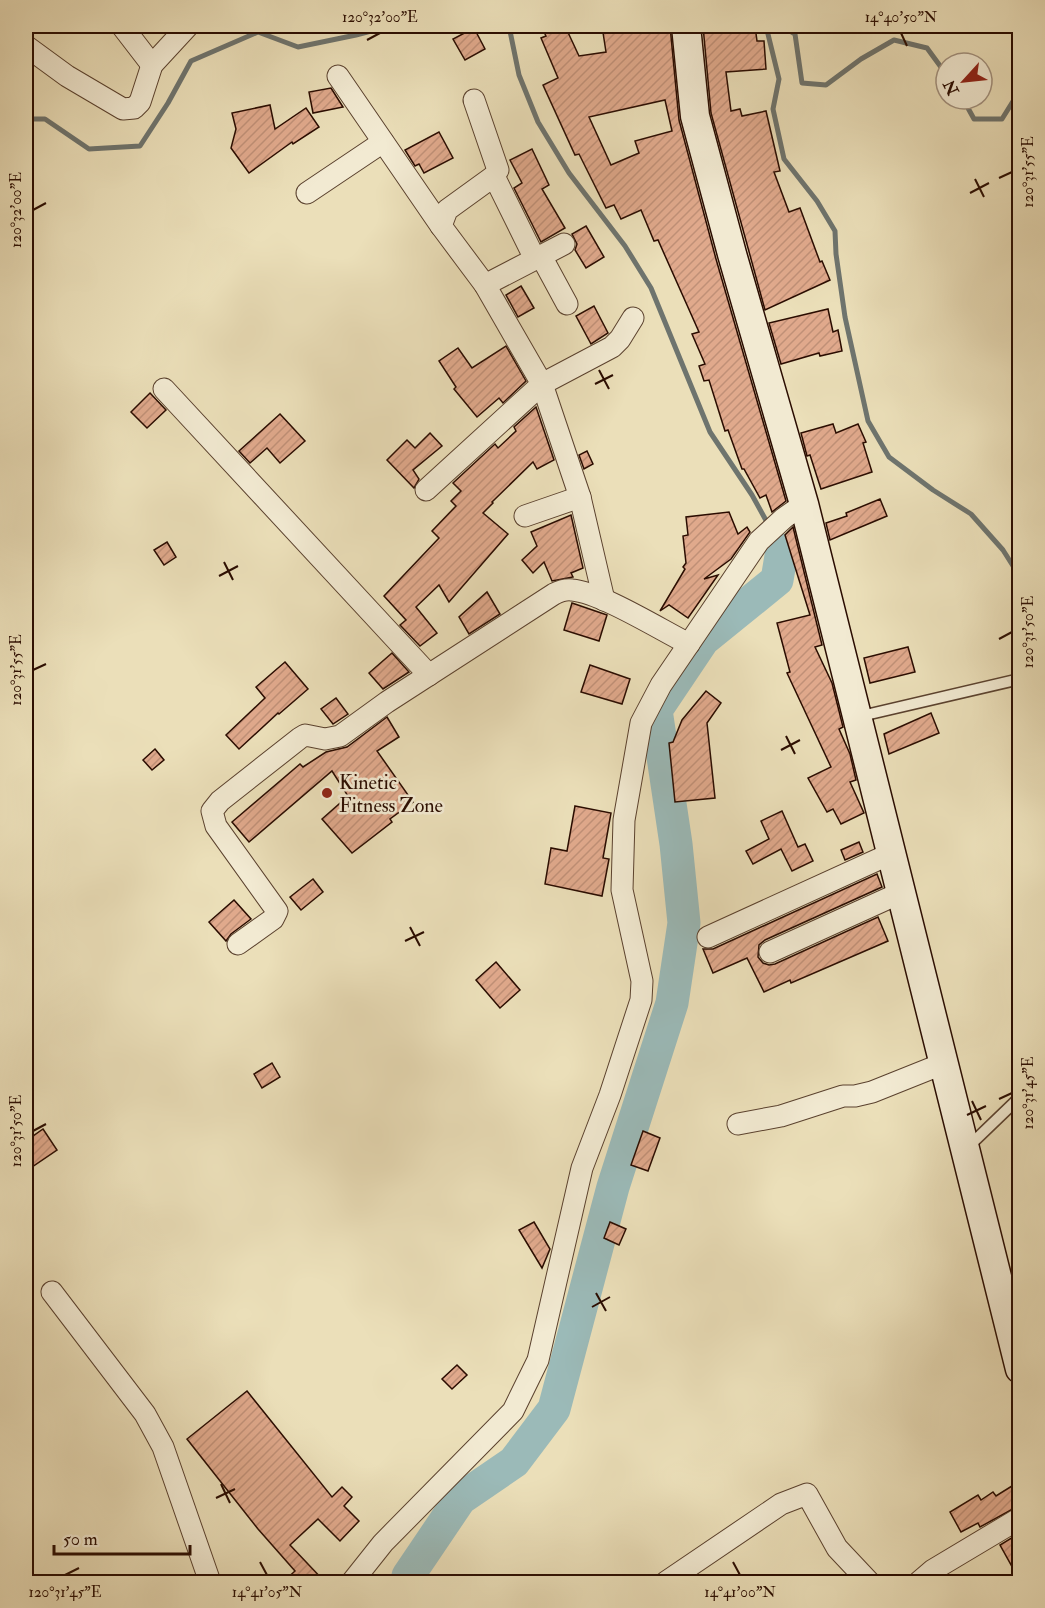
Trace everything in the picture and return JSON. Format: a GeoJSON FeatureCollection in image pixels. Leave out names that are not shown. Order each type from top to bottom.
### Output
{"type":"FeatureCollection","features":[{"type":"Feature","properties":{"kind":"street"},"geometry":{"type":"LineString","coordinates":[[122,26],[152,65]]}},
{"type":"Feature","properties":{"kind":"street"},"geometry":{"type":"LineString","coordinates":[[26,46],[67,76],[123,109],[134,108],[140,102],[152,65],[188,26]]}},
{"type":"Feature","properties":{"kind":"street"},"geometry":{"type":"LineString","coordinates":[[686,26],[695,117],[732,255],[794,511],[856,717],[1020,1369]]}},
{"type":"Feature","properties":{"kind":"street"},"geometry":{"type":"LineString","coordinates":[[338,76],[441,226],[485,285],[542,384],[580,497],[604,600]]}},
{"type":"Feature","properties":{"kind":"street"},"geometry":{"type":"LineString","coordinates":[[441,226],[447,210],[494,176],[498,170],[474,100]]}},
{"type":"Feature","properties":{"kind":"street"},"geometry":{"type":"LineString","coordinates":[[307,193],[383,142]]}},
{"type":"Feature","properties":{"kind":"street"},"geometry":{"type":"LineString","coordinates":[[494,176],[538,257],[567,304]]}},
{"type":"Feature","properties":{"kind":"street"},"geometry":{"type":"LineString","coordinates":[[485,285],[564,244]]}},
{"type":"Feature","properties":{"kind":"street"},"geometry":{"type":"LineString","coordinates":[[426,490],[542,384],[612,347],[633,318]]}},
{"type":"Feature","properties":{"kind":"street"},"geometry":{"type":"LineString","coordinates":[[164,388],[429,675]]}},
{"type":"Feature","properties":{"kind":"street"},"geometry":{"type":"LineString","coordinates":[[525,516],[580,497]]}},
{"type":"Feature","properties":{"kind":"street"},"geometry":{"type":"LineString","coordinates":[[352,1582],[383,1543],[513,1411],[538,1360],[582,1168],[610,1095],[641,1000],[642,981],[622,890],[624,820],[641,723],[661,685],[759,542],[794,511]]}},
{"type":"Feature","properties":{"kind":"street"},"geometry":{"type":"LineString","coordinates":[[238,944],[273,919],[277,911],[216,826],[212,811],[220,801],[300,738],[305,735],[325,739],[340,736],[429,675],[554,594],[565,590],[575,590],[604,600],[689,645]]}},
{"type":"Feature","properties":{"kind":"street"},"geometry":{"type":"LineString","coordinates":[[708,937],[890,854]]}},
{"type":"Feature","properties":{"kind":"street"},"geometry":{"type":"LineString","coordinates":[[770,952],[900,893]]}},
{"type":"Feature","properties":{"kind":"street"},"geometry":{"type":"LineString","coordinates":[[738,1124],[781,1116],[843,1096],[872,1092],[942,1064]]}},
{"type":"Feature","properties":{"kind":"street"},"geometry":{"type":"LineString","coordinates":[[52,1292],[146,1414],[163,1447],[210,1582]]}},
{"type":"Feature","properties":{"kind":"street"},"geometry":{"type":"LineString","coordinates":[[666,1582],[781,1504],[807,1494],[837,1548],[869,1582]]}},
{"type":"Feature","properties":{"kind":"street"},"geometry":{"type":"LineString","coordinates":[[919,1582],[933,1570],[1020,1518]]}},
{"type":"Feature","properties":{"kind":"lane"},"geometry":{"type":"LineString","coordinates":[[856,717],[1020,679]]}},
{"type":"Feature","properties":{"kind":"lane"},"geometry":{"type":"LineString","coordinates":[[964,1151],[1020,1097]]}},
{"type":"Feature","properties":{"kind":"building"},"geometry":{"type":"Polygon","coordinates":[[[541,26],[565,26],[579,56],[606,52],[602,26],[670,26],[679,120],[716,259],[786,501],[772,512],[766,495],[760,498],[742,469],[728,430],[725,431],[709,380],[704,381],[699,366],[705,364],[692,334],[699,332],[658,240],[654,241],[641,210],[621,219],[614,205],[606,208],[579,154],[575,155],[543,85],[558,78],[541,38],[546,36],[541,26]],[[665,100],[589,117],[611,165],[639,153],[635,141],[672,131],[665,100]]]}},
{"type":"Feature","properties":{"kind":"building"},"geometry":{"type":"Polygon","coordinates":[[[703,26],[755,26],[757,41],[764,41],[766,69],[726,72],[731,111],[740,109],[742,116],[766,111],[780,171],[774,172],[789,212],[800,208],[820,262],[822,261],[830,280],[765,310],[711,113],[703,26]]]}},
{"type":"Feature","properties":{"kind":"building"},"geometry":{"type":"Polygon","coordinates":[[[474,28],[485,49],[465,60],[453,39],[474,28]]]}},
{"type":"Feature","properties":{"kind":"building"},"geometry":{"type":"Polygon","coordinates":[[[331,88],[343,107],[313,113],[309,92],[331,88]]]}},
{"type":"Feature","properties":{"kind":"building"},"geometry":{"type":"Polygon","coordinates":[[[270,105],[275,129],[306,108],[319,127],[293,144],[292,142],[249,173],[231,148],[236,129],[232,113],[270,105]]]}},
{"type":"Feature","properties":{"kind":"building"},"geometry":{"type":"Polygon","coordinates":[[[439,132],[453,158],[424,173],[419,164],[415,166],[405,150],[439,132]]]}},
{"type":"Feature","properties":{"kind":"building"},"geometry":{"type":"Polygon","coordinates":[[[532,149],[549,185],[542,189],[565,228],[541,242],[514,188],[522,183],[510,160],[532,149]]]}},
{"type":"Feature","properties":{"kind":"building"},"geometry":{"type":"Polygon","coordinates":[[[586,226],[604,257],[586,268],[575,250],[577,244],[572,234],[586,226]]]}},
{"type":"Feature","properties":{"kind":"building"},"geometry":{"type":"Polygon","coordinates":[[[521,286],[534,308],[518,317],[506,295],[521,286]]]}},
{"type":"Feature","properties":{"kind":"building"},"geometry":{"type":"Polygon","coordinates":[[[594,306],[608,333],[591,344],[576,316],[594,306]]]}},
{"type":"Feature","properties":{"kind":"building"},"geometry":{"type":"Polygon","coordinates":[[[828,309],[833,332],[838,330],[842,351],[820,356],[819,353],[781,364],[769,323],[828,309]]]}},
{"type":"Feature","properties":{"kind":"building"},"geometry":{"type":"Polygon","coordinates":[[[506,346],[526,381],[503,403],[499,398],[477,417],[454,389],[456,387],[439,361],[458,348],[472,368],[506,346]]]}},
{"type":"Feature","properties":{"kind":"building"},"geometry":{"type":"Polygon","coordinates":[[[150,393],[166,410],[147,428],[131,412],[150,393]]]}},
{"type":"Feature","properties":{"kind":"building"},"geometry":{"type":"Polygon","coordinates":[[[536,407],[554,460],[537,469],[533,462],[483,513],[508,534],[449,602],[439,585],[416,607],[437,633],[420,646],[400,625],[406,620],[384,596],[439,538],[432,531],[456,506],[451,501],[461,491],[453,483],[495,444],[498,448],[516,431],[514,427],[536,407]]]}},
{"type":"Feature","properties":{"kind":"building"},"geometry":{"type":"Polygon","coordinates":[[[280,414],[305,441],[280,463],[267,448],[250,463],[239,451],[280,414]]]}},
{"type":"Feature","properties":{"kind":"building"},"geometry":{"type":"Polygon","coordinates":[[[833,424],[836,433],[858,424],[866,442],[863,443],[872,472],[821,489],[810,455],[807,456],[801,433],[833,424]]]}},
{"type":"Feature","properties":{"kind":"building"},"geometry":{"type":"Polygon","coordinates":[[[430,433],[442,446],[413,470],[419,479],[414,488],[387,460],[407,440],[415,448],[430,433]]]}},
{"type":"Feature","properties":{"kind":"building"},"geometry":{"type":"Polygon","coordinates":[[[587,451],[593,464],[584,469],[579,455],[587,451]]]}},
{"type":"Feature","properties":{"kind":"building"},"geometry":{"type":"Polygon","coordinates":[[[880,499],[887,516],[830,540],[826,523],[847,516],[846,513],[880,499]]]}},
{"type":"Feature","properties":{"kind":"building"},"geometry":{"type":"Polygon","coordinates":[[[729,512],[738,534],[747,527],[750,532],[731,559],[704,579],[718,575],[688,618],[669,605],[660,611],[685,569],[683,567],[686,563],[683,536],[688,535],[686,517],[729,512]]]}},
{"type":"Feature","properties":{"kind":"building"},"geometry":{"type":"Polygon","coordinates":[[[571,515],[583,568],[571,573],[573,577],[552,581],[544,562],[533,573],[522,560],[537,546],[531,532],[571,515]]]}},
{"type":"Feature","properties":{"kind":"building"},"geometry":{"type":"Polygon","coordinates":[[[793,527],[822,645],[815,647],[832,683],[843,727],[839,729],[850,754],[856,780],[850,782],[864,813],[841,824],[833,809],[827,812],[808,778],[831,767],[787,673],[790,672],[777,623],[810,615],[785,535],[793,527]]]}},
{"type":"Feature","properties":{"kind":"building"},"geometry":{"type":"Polygon","coordinates":[[[167,542],[176,557],[164,565],[154,550],[167,542]]]}},
{"type":"Feature","properties":{"kind":"building"},"geometry":{"type":"Polygon","coordinates":[[[487,592],[500,614],[469,634],[459,617],[487,592]]]}},
{"type":"Feature","properties":{"kind":"building"},"geometry":{"type":"Polygon","coordinates":[[[572,603],[607,615],[599,641],[564,630],[572,603]]]}},
{"type":"Feature","properties":{"kind":"building"},"geometry":{"type":"Polygon","coordinates":[[[908,647],[915,672],[870,683],[864,658],[908,647]]]}},
{"type":"Feature","properties":{"kind":"building"},"geometry":{"type":"Polygon","coordinates":[[[392,653],[409,672],[383,689],[369,673],[392,653]]]}},
{"type":"Feature","properties":{"kind":"building"},"geometry":{"type":"Polygon","coordinates":[[[285,662],[308,689],[239,749],[226,735],[265,698],[256,687],[285,662]]]}},
{"type":"Feature","properties":{"kind":"building"},"geometry":{"type":"Polygon","coordinates":[[[590,665],[630,679],[622,704],[581,692],[590,665]]]}},
{"type":"Feature","properties":{"kind":"building"},"geometry":{"type":"Polygon","coordinates":[[[706,691],[721,703],[707,723],[715,798],[675,802],[669,743],[673,742],[682,720],[706,691]]]}},
{"type":"Feature","properties":{"kind":"building"},"geometry":{"type":"Polygon","coordinates":[[[336,698],[348,714],[333,724],[321,709],[336,698]]]}},
{"type":"Feature","properties":{"kind":"building"},"geometry":{"type":"Polygon","coordinates":[[[931,713],[939,733],[889,754],[884,734],[931,713]]]}},
{"type":"Feature","properties":{"kind":"building"},"geometry":{"type":"Polygon","coordinates":[[[387,717],[399,737],[377,751],[413,802],[390,819],[392,822],[352,853],[322,819],[348,796],[332,771],[249,842],[232,822],[300,764],[303,767],[326,752],[347,747],[387,717]]]}},
{"type":"Feature","properties":{"kind":"building"},"geometry":{"type":"Polygon","coordinates":[[[155,749],[164,760],[152,770],[143,760],[155,749]]]}},
{"type":"Feature","properties":{"kind":"building"},"geometry":{"type":"Polygon","coordinates":[[[575,806],[611,813],[603,858],[609,859],[602,896],[545,884],[551,848],[567,851],[575,806]]]}},
{"type":"Feature","properties":{"kind":"building"},"geometry":{"type":"Polygon","coordinates":[[[782,811],[798,847],[805,844],[813,861],[792,871],[781,849],[753,864],[746,851],[769,839],[761,821],[782,811]]]}},
{"type":"Feature","properties":{"kind":"building"},"geometry":{"type":"Polygon","coordinates":[[[859,842],[863,852],[845,860],[841,850],[859,842]]]}},
{"type":"Feature","properties":{"kind":"building"},"geometry":{"type":"Polygon","coordinates":[[[877,874],[882,887],[765,940],[759,945],[758,957],[763,963],[775,964],[878,917],[888,941],[791,983],[790,980],[764,992],[747,958],[713,973],[703,949],[713,949],[877,874]]]}},
{"type":"Feature","properties":{"kind":"building"},"geometry":{"type":"Polygon","coordinates":[[[313,879],[323,892],[301,910],[290,897],[313,879]]]}},
{"type":"Feature","properties":{"kind":"building"},"geometry":{"type":"Polygon","coordinates":[[[234,900],[251,919],[231,934],[226,941],[209,922],[234,900]]]}},
{"type":"Feature","properties":{"kind":"building"},"geometry":{"type":"Polygon","coordinates":[[[496,962],[520,990],[500,1008],[476,980],[496,962]]]}},
{"type":"Feature","properties":{"kind":"building"},"geometry":{"type":"Polygon","coordinates":[[[272,1063],[280,1077],[262,1088],[254,1074],[272,1063]]]}},
{"type":"Feature","properties":{"kind":"building"},"geometry":{"type":"Polygon","coordinates":[[[43,1129],[57,1150],[26,1171],[26,1141],[43,1129]]]}},
{"type":"Feature","properties":{"kind":"building"},"geometry":{"type":"Polygon","coordinates":[[[643,1131],[660,1138],[648,1171],[631,1165],[643,1131]]]}},
{"type":"Feature","properties":{"kind":"building"},"geometry":{"type":"Polygon","coordinates":[[[534,1222],[550,1249],[542,1268],[519,1230],[534,1222]]]}},
{"type":"Feature","properties":{"kind":"building"},"geometry":{"type":"Polygon","coordinates":[[[610,1222],[626,1229],[619,1245],[604,1238],[610,1222]]]}},
{"type":"Feature","properties":{"kind":"building"},"geometry":{"type":"Polygon","coordinates":[[[457,1365],[467,1375],[452,1389],[442,1379],[457,1365]]]}},
{"type":"Feature","properties":{"kind":"building"},"geometry":{"type":"Polygon","coordinates":[[[247,1391],[332,1497],[342,1487],[352,1497],[344,1506],[359,1521],[340,1541],[318,1519],[290,1545],[325,1582],[283,1582],[295,1571],[258,1529],[187,1439],[247,1391]]]}},
{"type":"Feature","properties":{"kind":"building"},"geometry":{"type":"Polygon","coordinates":[[[1020,1481],[1020,1505],[980,1527],[978,1523],[961,1532],[950,1512],[978,1495],[981,1500],[993,1492],[996,1496],[1020,1481]]]}},
{"type":"Feature","properties":{"kind":"building"},"geometry":{"type":"Polygon","coordinates":[[[1020,1533],[1020,1581],[1000,1545],[1020,1533]]]}},
{"type":"Feature","properties":{"kind":"waterway"},"geometry":{"type":"LineString","coordinates":[[26,119],[45,119],[89,149],[140,146],[168,103],[191,61],[258,32],[298,47],[390,26]]}},
{"type":"Feature","properties":{"kind":"waterway"},"geometry":{"type":"LineString","coordinates":[[498,26],[510,31],[519,75],[538,122],[569,173],[625,246],[651,288],[710,432],[752,495],[768,524]]}},
{"type":"Feature","properties":{"kind":"waterway"},"geometry":{"type":"LineString","coordinates":[[766,26],[779,79],[773,109],[784,159],[817,201],[835,231],[845,317],[868,421],[889,457],[933,490],[971,514],[1003,550],[1020,577]]}},
{"type":"Feature","properties":{"kind":"waterway"},"geometry":{"type":"LineString","coordinates":[[782,26],[795,34],[802,83],[826,85],[861,59],[894,40],[927,48],[934,58]]}},
{"type":"Feature","properties":{"kind":"waterway"},"geometry":{"type":"LineString","coordinates":[[970,111],[974,119],[1002,119],[1020,90]]}},
{"type":"Feature","properties":{"kind":"waterway"},"geometry":{"type":"LineString","coordinates":[[774,535],[782,550]]}},
{"type":"Feature","properties":{"kind":"waterway"},"geometry":{"type":"LineString","coordinates":[[407,1582],[408,1576],[460,1499],[514,1462],[554,1409],[613,1187],[672,1003],[684,923],[676,844],[656,710],[703,640],[777,580],[782,550]]}},
{"type":"Feature","properties":{"kind":"place","name":"Kinetic Fitness Zone"},"geometry":{"type":"Point","coordinates":[327,793]}}]}
